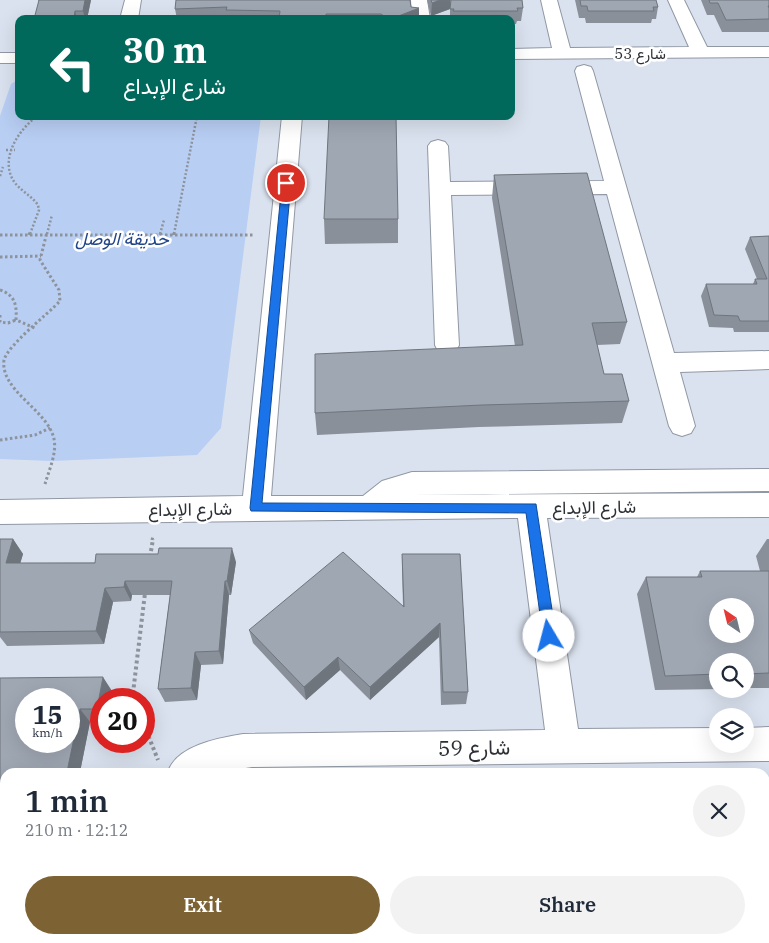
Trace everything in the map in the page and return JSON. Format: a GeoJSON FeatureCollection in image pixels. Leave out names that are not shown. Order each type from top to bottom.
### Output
{"type":"FeatureCollection","features":[{"type":"Feature","properties":{"kind":"street"},"geometry":{"type":"LineString","coordinates":[[130,15],[133,0]]}},
{"type":"Feature","properties":{"kind":"street"},"geometry":{"type":"LineString","coordinates":[[420,0],[421,15]]}},
{"type":"Feature","properties":{"kind":"street"},"geometry":{"type":"LineString","coordinates":[[549,0],[562,54]]}},
{"type":"Feature","properties":{"kind":"street"},"geometry":{"type":"LineString","coordinates":[[676,0],[700,52]]}},
{"type":"Feature","properties":{"kind":"street","name":"شارع 53"},"geometry":{"type":"LineString","coordinates":[[515,54],[769,52]]}},
{"type":"Feature","properties":{"kind":"street"},"geometry":{"type":"LineString","coordinates":[[0,58],[15,58]]}},
{"type":"Feature","properties":{"kind":"street"},"geometry":{"type":"LineString","coordinates":[[584,71],[682,426]]}},
{"type":"Feature","properties":{"kind":"street"},"geometry":{"type":"LineString","coordinates":[[256,508],[292,120]]}},
{"type":"Feature","properties":{"kind":"street"},"geometry":{"type":"LineString","coordinates":[[438,146],[447,345]]}},
{"type":"Feature","properties":{"kind":"street"},"geometry":{"type":"LineString","coordinates":[[440,189],[616,187]]}},
{"type":"Feature","properties":{"kind":"street"},"geometry":{"type":"LineString","coordinates":[[664,362],[769,360]]}},
{"type":"Feature","properties":{"kind":"street"},"geometry":{"type":"LineString","coordinates":[[367,509],[392,488],[412,484],[769,480]]}},
{"type":"Feature","properties":{"kind":"street","name":"شارع الإبداع"},"geometry":{"type":"LineString","coordinates":[[0,512],[256,508],[367,509],[769,505]]}},
{"type":"Feature","properties":{"kind":"street"},"geometry":{"type":"LineString","coordinates":[[531,508],[564,746]]}},
{"type":"Feature","properties":{"kind":"street","name":"شارع 59"},"geometry":{"type":"LineString","coordinates":[[177,768],[196,764],[227,752],[252,750],[769,744]]}},
{"type":"Feature","properties":{"kind":"path"},"geometry":{"type":"LineString","coordinates":[[0,176],[6,150],[20,130],[32,120]]}},
{"type":"Feature","properties":{"kind":"path"},"geometry":{"type":"LineString","coordinates":[[174,235],[196,120]]}},
{"type":"Feature","properties":{"kind":"path"},"geometry":{"type":"LineString","coordinates":[[6,150],[14,150]]}},
{"type":"Feature","properties":{"kind":"path"},"geometry":{"type":"LineString","coordinates":[[3,167],[7,175],[38,205],[39,210],[29,235]]}},
{"type":"Feature","properties":{"kind":"path"},"geometry":{"type":"LineString","coordinates":[[6,384],[2,370],[4,359],[55,307],[61,296],[42,268],[41,256],[52,215]]}},
{"type":"Feature","properties":{"kind":"path"},"geometry":{"type":"LineString","coordinates":[[160,235],[164,220]]}},
{"type":"Feature","properties":{"kind":"path"},"geometry":{"type":"LineString","coordinates":[[0,235],[282,235]]}},
{"type":"Feature","properties":{"kind":"path"},"geometry":{"type":"LineString","coordinates":[[0,256],[41,256]]}},
{"type":"Feature","properties":{"kind":"path"},"geometry":{"type":"LineString","coordinates":[[0,290],[11,295],[16,302],[16,320]]}},
{"type":"Feature","properties":{"kind":"path"},"geometry":{"type":"LineString","coordinates":[[0,315],[0,322],[4,324],[16,320],[35,328]]}},
{"type":"Feature","properties":{"kind":"path"},"geometry":{"type":"LineString","coordinates":[[16,398],[40,416],[50,428],[54,438],[54,449],[39,512]]}},
{"type":"Feature","properties":{"kind":"path"},"geometry":{"type":"LineString","coordinates":[[0,440],[35,435],[50,428]]}},
{"type":"Feature","properties":{"kind":"path"},"geometry":{"type":"LineString","coordinates":[[150,558],[156,510]]}},
{"type":"Feature","properties":{"kind":"path"},"geometry":{"type":"LineString","coordinates":[[134,688],[146,587]]}},
{"type":"Feature","properties":{"kind":"path"},"geometry":{"type":"LineString","coordinates":[[155,742],[171,768]]}},
{"type":"Feature","properties":{"kind":"green space","name":"حديقة الوصل"},"geometry":{"type":"Polygon","coordinates":[[[15,82],[15,120],[260,120],[221,428],[197,455],[51,461],[0,459],[0,116],[11,84],[15,82]]]}},
{"type":"Feature","properties":{"kind":"building"},"geometry":{"type":"Polygon","coordinates":[[[39,0],[85,0],[83,11],[75,11],[74,15],[35,15],[39,0]]]}},
{"type":"Feature","properties":{"kind":"building"},"geometry":{"type":"Polygon","coordinates":[[[176,0],[410,0],[411,7],[419,8],[401,15],[280,15],[280,11],[226,10],[227,7],[175,9],[176,0]]]}},
{"type":"Feature","properties":{"kind":"building"},"geometry":{"type":"Polygon","coordinates":[[[451,0],[522,0],[523,8],[517,8],[518,11],[453,11],[454,9],[450,9],[451,0]]]}},
{"type":"Feature","properties":{"kind":"building"},"geometry":{"type":"Polygon","coordinates":[[[580,0],[656,0],[658,7],[653,7],[654,11],[588,11],[587,6],[581,6],[580,0]]]}},
{"type":"Feature","properties":{"kind":"building"},"geometry":{"type":"Polygon","coordinates":[[[709,0],[769,0],[769,19],[726,20],[718,3],[710,3],[709,0]]]}},
{"type":"Feature","properties":{"kind":"building"},"geometry":{"type":"Polygon","coordinates":[[[329,120],[396,120],[398,219],[324,219],[329,120]]]}},
{"type":"Feature","properties":{"kind":"building"},"geometry":{"type":"Polygon","coordinates":[[[587,173],[627,322],[592,323],[604,374],[622,374],[629,401],[482,405],[315,413],[315,354],[523,345],[494,175],[587,173]]]}},
{"type":"Feature","properties":{"kind":"building"},"geometry":{"type":"Polygon","coordinates":[[[769,236],[769,321],[740,321],[738,316],[714,315],[706,284],[757,284],[755,279],[767,279],[750,237],[769,236]]]}},
{"type":"Feature","properties":{"kind":"building"},"geometry":{"type":"Polygon","coordinates":[[[0,539],[13,539],[6,563],[95,563],[96,554],[158,554],[159,548],[232,548],[227,581],[225,581],[219,651],[195,652],[191,688],[158,689],[172,581],[125,581],[124,587],[105,588],[96,631],[0,632],[0,539]]]}},
{"type":"Feature","properties":{"kind":"building"},"geometry":{"type":"Polygon","coordinates":[[[343,552],[404,607],[402,554],[460,554],[468,692],[443,692],[440,623],[370,687],[338,657],[304,687],[249,630],[343,552]]]}},
{"type":"Feature","properties":{"kind":"building"},"geometry":{"type":"Polygon","coordinates":[[[700,571],[769,571],[769,673],[754,674],[754,653],[709,653],[709,674],[665,676],[646,577],[702,577],[700,571]]]}},
{"type":"Feature","properties":{"kind":"building"},"geometry":{"type":"Polygon","coordinates":[[[103,677],[101,688],[90,688],[90,709],[80,709],[80,688],[15,688],[15,753],[71,753],[68,768],[0,768],[0,678],[103,677]]]}},
{"type":"Feature","properties":{"kind":"route"},"geometry":{"type":"LineString","coordinates":[[286,183],[256,508],[531,508],[549,636]]}}]}
